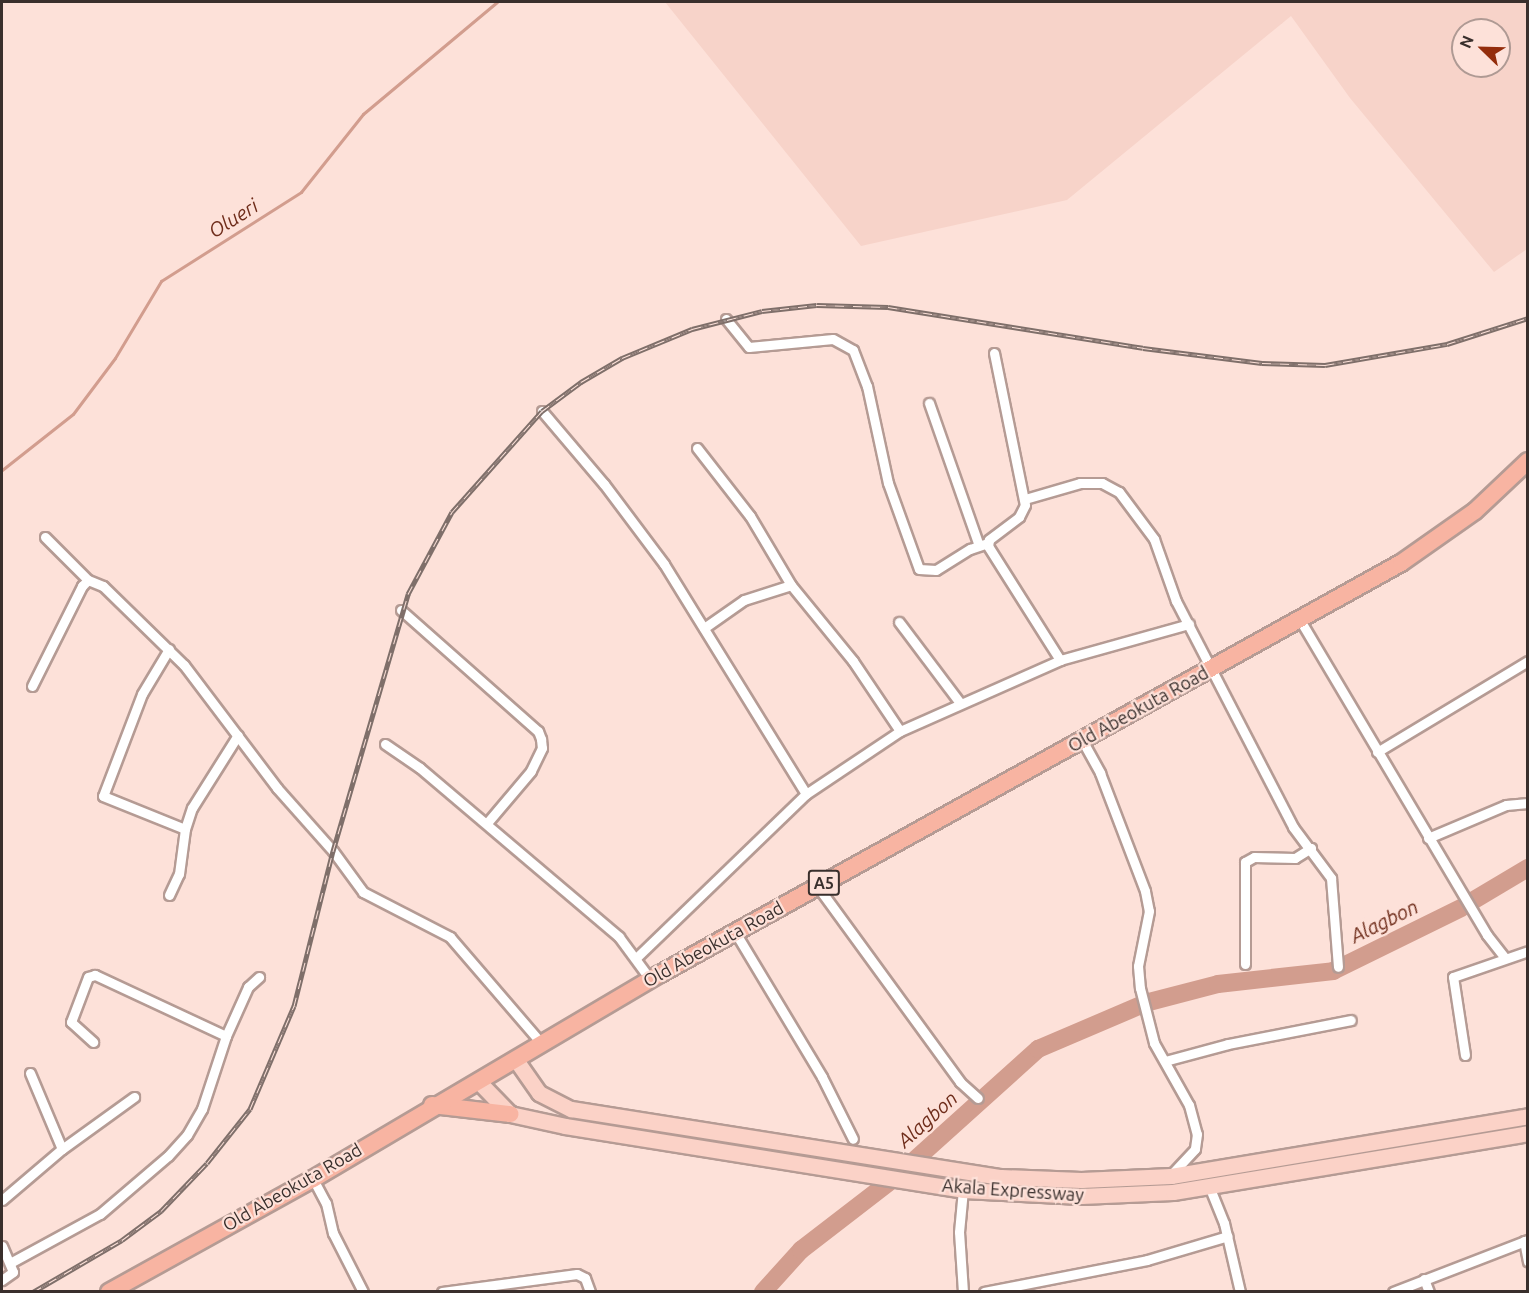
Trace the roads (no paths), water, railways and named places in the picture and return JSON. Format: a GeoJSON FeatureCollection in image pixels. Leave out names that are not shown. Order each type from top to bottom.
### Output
{"type":"FeatureCollection","features":[{"type":"Feature","properties":{"kind":"highway","name":"Old Abeokuta Road"},"geometry":{"type":"LineString","coordinates":[[109,1292],[313,1179],[432,1105],[516,1060],[650,979],[1300,620],[1440,538],[1525,469]]}},
{"type":"Feature","properties":{"kind":"highway"},"geometry":{"type":"LineString","coordinates":[[432,1105],[510,1113]]}},
{"type":"Feature","properties":{"kind":"main road","name":"Akala Expressway"},"geometry":{"type":"LineString","coordinates":[[516,1060],[539,1093],[571,1109],[923,1166],[1047,1179],[1209,1186],[1527,1133]]}},
{"type":"Feature","properties":{"kind":"main road"},"geometry":{"type":"LineString","coordinates":[[478,1081],[510,1113]]}},
{"type":"Feature","properties":{"kind":"main road","name":"Akala Expressway"},"geometry":{"type":"LineString","coordinates":[[510,1113],[594,1131],[884,1175],[963,1190],[1081,1196],[1172,1184],[1527,1116]]}},
{"type":"Feature","properties":{"kind":"street"},"geometry":{"type":"LineString","coordinates":[[726,319],[749,347],[832,339],[849,346],[867,386],[888,483],[919,569],[936,570],[983,545],[1019,517],[1025,499],[994,353]]}},
{"type":"Feature","properties":{"kind":"street"},"geometry":{"type":"LineString","coordinates":[[929,403],[983,545],[1060,660]]}},
{"type":"Feature","properties":{"kind":"street"},"geometry":{"type":"LineString","coordinates":[[542,411],[657,555],[806,794]]}},
{"type":"Feature","properties":{"kind":"street"},"geometry":{"type":"LineString","coordinates":[[697,448],[750,516],[791,585],[853,661],[900,731]]}},
{"type":"Feature","properties":{"kind":"street"},"geometry":{"type":"LineString","coordinates":[[1025,499],[1090,481],[1119,492],[1159,548],[1176,602],[1213,668],[1293,827],[1311,848],[1333,884],[1338,967]]}},
{"type":"Feature","properties":{"kind":"street"},"geometry":{"type":"LineString","coordinates":[[45,537],[88,580],[103,586],[169,649],[363,892],[450,937],[542,1044]]}},
{"type":"Feature","properties":{"kind":"street"},"geometry":{"type":"LineString","coordinates":[[32,686],[82,586],[88,580]]}},
{"type":"Feature","properties":{"kind":"street"},"geometry":{"type":"LineString","coordinates":[[704,628],[744,600],[791,585]]}},
{"type":"Feature","properties":{"kind":"street"},"geometry":{"type":"LineString","coordinates":[[401,610],[538,731],[541,739],[538,758],[531,771],[487,823]]}},
{"type":"Feature","properties":{"kind":"street"},"geometry":{"type":"LineString","coordinates":[[1300,620],[1486,935],[1504,957]]}},
{"type":"Feature","properties":{"kind":"street"},"geometry":{"type":"LineString","coordinates":[[899,622],[960,703]]}},
{"type":"Feature","properties":{"kind":"street"},"geometry":{"type":"LineString","coordinates":[[636,958],[806,794],[900,731],[1060,660],[1189,624]]}},
{"type":"Feature","properties":{"kind":"street"},"geometry":{"type":"LineString","coordinates":[[169,649],[142,694],[103,796],[185,829]]}},
{"type":"Feature","properties":{"kind":"street"},"geometry":{"type":"LineString","coordinates":[[1377,752],[1527,661]]}},
{"type":"Feature","properties":{"kind":"street"},"geometry":{"type":"LineString","coordinates":[[169,895],[179,874],[185,829],[202,790],[237,735]]}},
{"type":"Feature","properties":{"kind":"street"},"geometry":{"type":"LineString","coordinates":[[1082,740],[1100,774],[1145,891],[1149,911],[1139,979],[1154,1043],[1189,1105],[1197,1134],[1195,1149],[1172,1184]]}},
{"type":"Feature","properties":{"kind":"street"},"geometry":{"type":"LineString","coordinates":[[385,744],[487,823],[620,937],[650,979]]}},
{"type":"Feature","properties":{"kind":"street"},"geometry":{"type":"LineString","coordinates":[[1428,838],[1496,808],[1527,803]]}},
{"type":"Feature","properties":{"kind":"street"},"geometry":{"type":"LineString","coordinates":[[1245,964],[1245,862],[1254,857],[1295,858],[1311,848]]}},
{"type":"Feature","properties":{"kind":"street"},"geometry":{"type":"LineString","coordinates":[[818,887],[960,1082],[978,1098]]}},
{"type":"Feature","properties":{"kind":"street"},"geometry":{"type":"LineString","coordinates":[[735,932],[822,1077],[854,1139]]}},
{"type":"Feature","properties":{"kind":"street"},"geometry":{"type":"LineString","coordinates":[[1465,1055],[1452,979],[1455,974],[1527,951]]}},
{"type":"Feature","properties":{"kind":"street"},"geometry":{"type":"LineString","coordinates":[[93,1042],[71,1022],[88,977],[95,975],[226,1036]]}},
{"type":"Feature","properties":{"kind":"street"},"geometry":{"type":"LineString","coordinates":[[10,1263],[100,1214],[168,1156],[187,1135],[202,1109],[226,1036],[248,987],[259,977]]}},
{"type":"Feature","properties":{"kind":"street"},"geometry":{"type":"LineString","coordinates":[[1165,1061],[1228,1044],[1351,1020]]}},
{"type":"Feature","properties":{"kind":"street"},"geometry":{"type":"LineString","coordinates":[[30,1073],[62,1149]]}},
{"type":"Feature","properties":{"kind":"street"},"geometry":{"type":"LineString","coordinates":[[2,1200],[62,1149],[134,1098]]}},
{"type":"Feature","properties":{"kind":"street"},"geometry":{"type":"LineString","coordinates":[[313,1179],[326,1203],[333,1233],[363,1292]]}},
{"type":"Feature","properties":{"kind":"street"},"geometry":{"type":"LineString","coordinates":[[1209,1186],[1228,1236],[1240,1292]]}},
{"type":"Feature","properties":{"kind":"street"},"geometry":{"type":"LineString","coordinates":[[963,1190],[959,1232],[963,1292]]}},
{"type":"Feature","properties":{"kind":"street"},"geometry":{"type":"LineString","coordinates":[[984,1292],[1147,1260],[1228,1236]]}},
{"type":"Feature","properties":{"kind":"street"},"geometry":{"type":"LineString","coordinates":[[1392,1292],[1526,1240],[1527,1262]]}},
{"type":"Feature","properties":{"kind":"street"},"geometry":{"type":"LineString","coordinates":[[2,1246],[10,1263],[11,1276],[2,1280]]}},
{"type":"Feature","properties":{"kind":"street"},"geometry":{"type":"LineString","coordinates":[[442,1292],[577,1274],[585,1278],[590,1292]]}},
{"type":"Feature","properties":{"kind":"street"},"geometry":{"type":"LineString","coordinates":[[1424,1279],[1429,1292]]}},
{"type":"Feature","properties":{"kind":"waterway","name":"Olueri"},"geometry":{"type":"LineString","coordinates":[[2,470],[73,414],[115,358],[161,281],[301,192],[363,114],[497,2]]}},
{"type":"Feature","properties":{"kind":"waterway","name":"Alagbon"},"geometry":{"type":"LineString","coordinates":[[1474,900],[1528,868]]}},
{"type":"Feature","properties":{"kind":"waterway","name":"Alagbon"},"geometry":{"type":"LineString","coordinates":[[1149,1002],[1218,984],[1333,971],[1461,908]]}},
{"type":"Feature","properties":{"kind":"waterway","name":"Alagbon"},"geometry":{"type":"LineString","coordinates":[[763,1292],[801,1250],[897,1176],[1038,1049],[1139,1006]]}},
{"type":"Feature","properties":{"kind":"railway"},"geometry":{"type":"LineString","coordinates":[[33,1292],[122,1240],[161,1211],[207,1163],[250,1109],[294,1006],[333,851],[408,594],[452,512],[542,411],[581,382],[622,358],[692,329],[762,311],[817,305],[888,307],[1143,348],[1262,363],[1325,365],[1447,344],[1528,318]]}}]}
